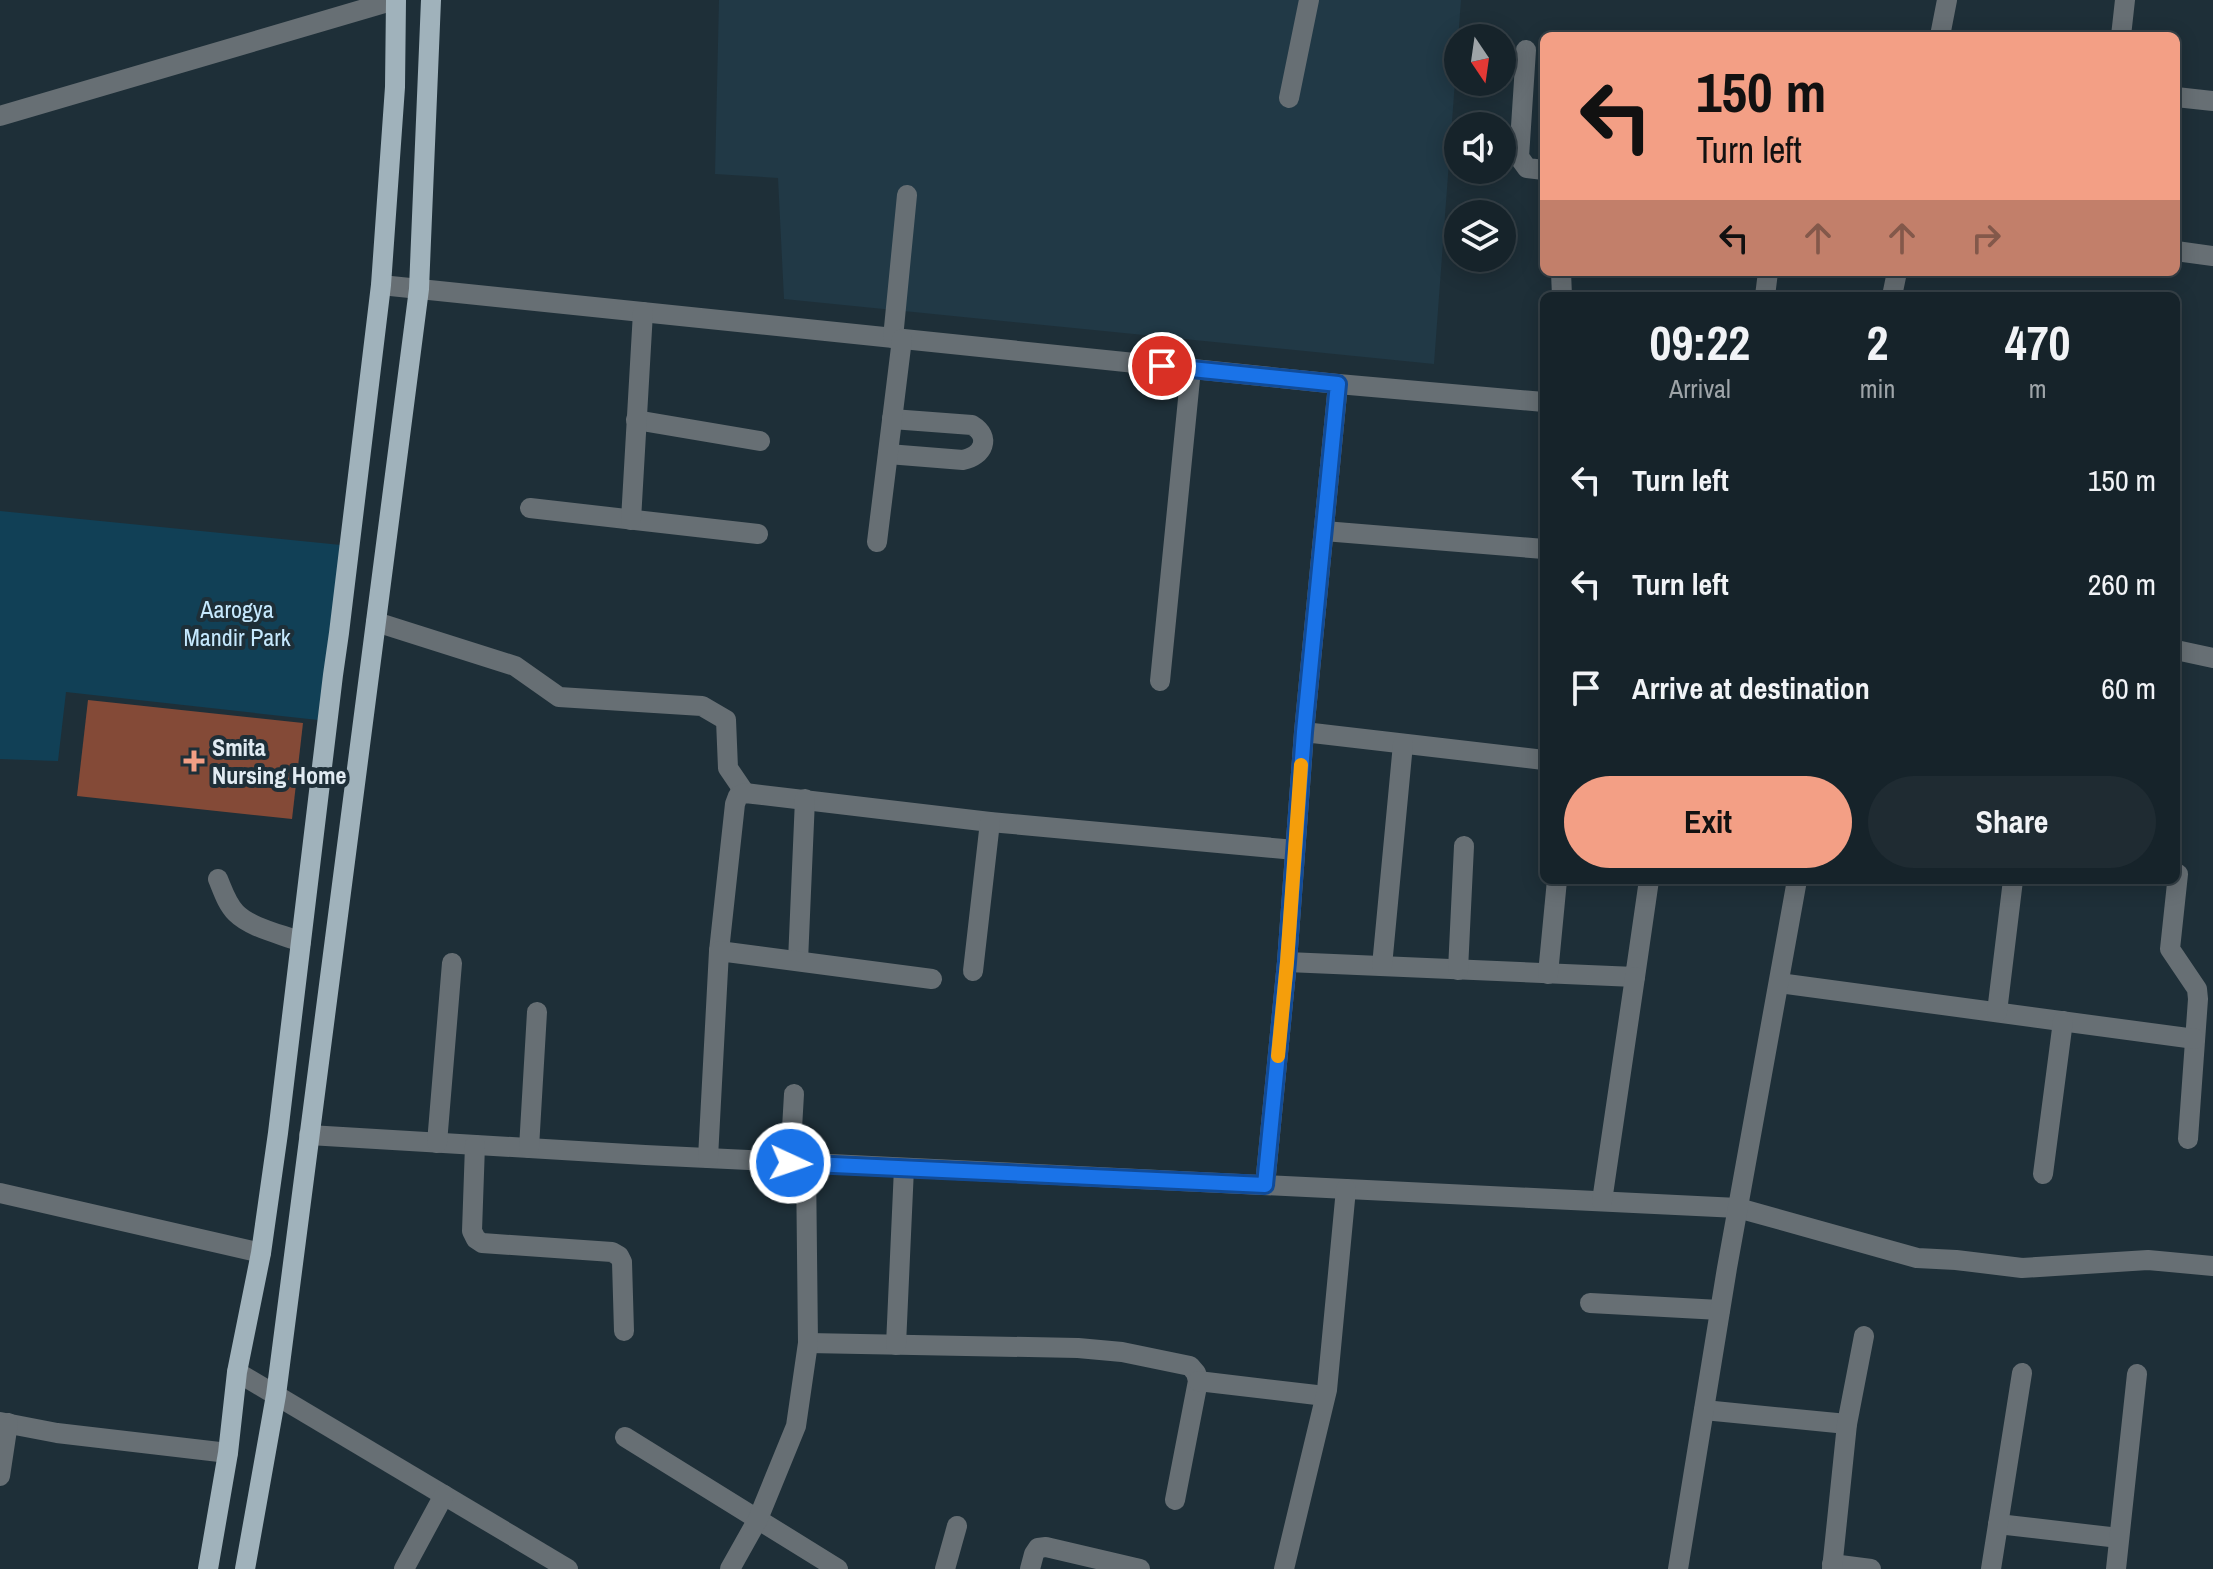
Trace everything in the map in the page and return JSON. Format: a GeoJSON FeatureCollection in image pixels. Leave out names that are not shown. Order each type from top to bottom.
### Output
{"type":"FeatureCollection","features":[{"type":"Feature","properties":{"kind":"main road"},"geometry":{"type":"LineString","coordinates":[[208,1569],[228,1453],[237,1372],[261,1253],[343,603],[381,285],[395,87],[396,0]]}},
{"type":"Feature","properties":{"kind":"main road"},"geometry":{"type":"LineString","coordinates":[[245,1569],[276,1395],[419,289],[431,0]]}},
{"type":"Feature","properties":{"kind":"main road"},"geometry":{"type":"LineString","coordinates":[[333,675],[368,680]]}},
{"type":"Feature","properties":{"kind":"street"},"geometry":{"type":"LineString","coordinates":[[0,116],[396,0]]}},
{"type":"Feature","properties":{"kind":"street"},"geometry":{"type":"LineString","coordinates":[[1289,98],[1309,0]]}},
{"type":"Feature","properties":{"kind":"street"},"geometry":{"type":"LineString","coordinates":[[1941,32],[1947,0]]}},
{"type":"Feature","properties":{"kind":"street"},"geometry":{"type":"LineString","coordinates":[[2121,32],[2125,0]]}},
{"type":"Feature","properties":{"kind":"street"},"geometry":{"type":"LineString","coordinates":[[1526,50],[1519,157],[1527,168],[1540,170]]}},
{"type":"Feature","properties":{"kind":"street"},"geometry":{"type":"LineString","coordinates":[[2180,97],[2213,101]]}},
{"type":"Feature","properties":{"kind":"street"},"geometry":{"type":"LineString","coordinates":[[877,542],[892,419],[907,195]]}},
{"type":"Feature","properties":{"kind":"street"},"geometry":{"type":"LineString","coordinates":[[2180,252],[2213,256]]}},
{"type":"Feature","properties":{"kind":"street"},"geometry":{"type":"LineString","coordinates":[[381,285],[1338,384],[1540,402]]}},
{"type":"Feature","properties":{"kind":"street"},"geometry":{"type":"LineString","coordinates":[[631,520],[643,312]]}},
{"type":"Feature","properties":{"kind":"street"},"geometry":{"type":"LineString","coordinates":[[1160,681],[1191,369]]}},
{"type":"Feature","properties":{"kind":"street"},"geometry":{"type":"LineString","coordinates":[[1265,1185],[1338,384]]}},
{"type":"Feature","properties":{"kind":"street"},"geometry":{"type":"LineString","coordinates":[[888,454],[963,460],[974,458],[983,444],[979,429],[972,425],[892,419]]}},
{"type":"Feature","properties":{"kind":"street"},"geometry":{"type":"LineString","coordinates":[[636,420],[760,441]]}},
{"type":"Feature","properties":{"kind":"street"},"geometry":{"type":"LineString","coordinates":[[530,508],[758,534]]}},
{"type":"Feature","properties":{"kind":"street"},"geometry":{"type":"LineString","coordinates":[[1324,531],[1540,549]]}},
{"type":"Feature","properties":{"kind":"street"},"geometry":{"type":"LineString","coordinates":[[376,622],[515,666],[559,697],[702,706],[726,720],[728,768],[745,793]]}},
{"type":"Feature","properties":{"kind":"street"},"geometry":{"type":"LineString","coordinates":[[2180,651],[2213,658]]}},
{"type":"Feature","properties":{"kind":"street"},"geometry":{"type":"LineString","coordinates":[[1304,732],[1540,760]]}},
{"type":"Feature","properties":{"kind":"street"},"geometry":{"type":"LineString","coordinates":[[1382,966],[1403,744]]}},
{"type":"Feature","properties":{"kind":"street"},"geometry":{"type":"LineString","coordinates":[[708,1158],[719,951],[738,796],[745,793],[990,822],[1295,850]]}},
{"type":"Feature","properties":{"kind":"street"},"geometry":{"type":"LineString","coordinates":[[798,961],[805,799]]}},
{"type":"Feature","properties":{"kind":"street"},"geometry":{"type":"LineString","coordinates":[[973,971],[990,822]]}},
{"type":"Feature","properties":{"kind":"street"},"geometry":{"type":"LineString","coordinates":[[1458,970],[1464,846]]}},
{"type":"Feature","properties":{"kind":"street"},"geometry":{"type":"LineString","coordinates":[[218,879],[229,905],[238,916],[301,942]]}},
{"type":"Feature","properties":{"kind":"street"},"geometry":{"type":"LineString","coordinates":[[1548,974],[1557,884]]}},
{"type":"Feature","properties":{"kind":"street"},"geometry":{"type":"LineString","coordinates":[[1602,1201],[1648,884]]}},
{"type":"Feature","properties":{"kind":"street"},"geometry":{"type":"LineString","coordinates":[[1678,1569],[1720,1310],[1796,884]]}},
{"type":"Feature","properties":{"kind":"street"},"geometry":{"type":"LineString","coordinates":[[1997,1012],[2013,884]]}},
{"type":"Feature","properties":{"kind":"street"},"geometry":{"type":"LineString","coordinates":[[2177,884],[2170,949],[2197,989],[2198,999],[2188,1139]]}},
{"type":"Feature","properties":{"kind":"street"},"geometry":{"type":"LineString","coordinates":[[719,951],[932,979]]}},
{"type":"Feature","properties":{"kind":"street"},"geometry":{"type":"LineString","coordinates":[[1287,962],[1635,977]]}},
{"type":"Feature","properties":{"kind":"street"},"geometry":{"type":"LineString","coordinates":[[437,1143],[452,963]]}},
{"type":"Feature","properties":{"kind":"street"},"geometry":{"type":"LineString","coordinates":[[1779,983],[2195,1039]]}},
{"type":"Feature","properties":{"kind":"street"},"geometry":{"type":"LineString","coordinates":[[529,1148],[537,1012]]}},
{"type":"Feature","properties":{"kind":"street"},"geometry":{"type":"LineString","coordinates":[[2043,1174],[2063,1021]]}},
{"type":"Feature","properties":{"kind":"street"},"geometry":{"type":"LineString","coordinates":[[730,1569],[758,1519],[796,1426],[808,1343],[794,1094]]}},
{"type":"Feature","properties":{"kind":"street"},"geometry":{"type":"LineString","coordinates":[[309,1135],[798,1163],[1738,1208],[1917,1258],[2022,1268],[2148,1260],[2213,1266]]}},
{"type":"Feature","properties":{"kind":"street"},"geometry":{"type":"LineString","coordinates":[[475,1145],[472,1231],[476,1239],[482,1243],[612,1252],[619,1256],[622,1262],[624,1331]]}},
{"type":"Feature","properties":{"kind":"street"},"geometry":{"type":"LineString","coordinates":[[896,1345],[904,1168]]}},
{"type":"Feature","properties":{"kind":"street"},"geometry":{"type":"LineString","coordinates":[[1284,1569],[1325,1396],[1346,1189]]}},
{"type":"Feature","properties":{"kind":"street"},"geometry":{"type":"LineString","coordinates":[[0,1193],[261,1253]]}},
{"type":"Feature","properties":{"kind":"street"},"geometry":{"type":"LineString","coordinates":[[1590,1303],[1720,1310]]}},
{"type":"Feature","properties":{"kind":"street"},"geometry":{"type":"LineString","coordinates":[[1864,1336],[1847,1424],[1832,1566],[1871,1569]]}},
{"type":"Feature","properties":{"kind":"street"},"geometry":{"type":"LineString","coordinates":[[808,1343],[1078,1348],[1122,1352],[1190,1366],[1198,1381],[1175,1500]]}},
{"type":"Feature","properties":{"kind":"street"},"geometry":{"type":"LineString","coordinates":[[237,1372],[568,1569]]}},
{"type":"Feature","properties":{"kind":"street"},"geometry":{"type":"LineString","coordinates":[[1991,1569],[2022,1373]]}},
{"type":"Feature","properties":{"kind":"street"},"geometry":{"type":"LineString","coordinates":[[2116,1569],[2137,1374]]}},
{"type":"Feature","properties":{"kind":"street"},"geometry":{"type":"LineString","coordinates":[[1198,1381],[1325,1396]]}},
{"type":"Feature","properties":{"kind":"street"},"geometry":{"type":"LineString","coordinates":[[1704,1410],[1847,1424]]}},
{"type":"Feature","properties":{"kind":"street"},"geometry":{"type":"LineString","coordinates":[[0,1476],[4,1423],[57,1433],[228,1453]]}},
{"type":"Feature","properties":{"kind":"street"},"geometry":{"type":"LineString","coordinates":[[625,1437],[838,1569]]}},
{"type":"Feature","properties":{"kind":"street"},"geometry":{"type":"LineString","coordinates":[[404,1569],[444,1495]]}},
{"type":"Feature","properties":{"kind":"street"},"geometry":{"type":"LineString","coordinates":[[1998,1524],[2119,1538]]}},
{"type":"Feature","properties":{"kind":"street"},"geometry":{"type":"LineString","coordinates":[[945,1569],[957,1526]]}},
{"type":"Feature","properties":{"kind":"street"},"geometry":{"type":"LineString","coordinates":[[1030,1569],[1038,1548],[1046,1547],[1140,1569]]}},
{"type":"Feature","properties":{"kind":"shaded area"},"geometry":{"type":"Polygon","coordinates":[[[719,0],[1461,0],[1459,24],[1444,24],[1444,96],[1454,96],[1453,112],[1444,112],[1444,184],[1447,184],[1434,364],[784,299],[778,178],[715,174],[719,0]]]}},
{"type":"Feature","properties":{"kind":"green space","name":"Aarogya Mandir Park"},"geometry":{"type":"Polygon","coordinates":[[[0,511],[341,545],[318,720],[66,692],[58,761],[0,759],[0,511]]]}},
{"type":"Feature","properties":{"kind":"building"},"geometry":{"type":"Polygon","coordinates":[[[88,700],[303,723],[292,819],[77,796],[88,700]]]}},
{"type":"Feature","properties":{"kind":"slow traffic"},"geometry":{"type":"LineString","coordinates":[[1278,1056],[1301,765]]}},
{"type":"Feature","properties":{"kind":"place","name":"Smita Nursing Home"},"geometry":{"type":"Point","coordinates":[194,761]}},
{"type":"Feature","properties":{"kind":"route"},"geometry":{"type":"LineString","coordinates":[[790,1163],[1265,1185],[1338,384],[1162,366]]}}]}
